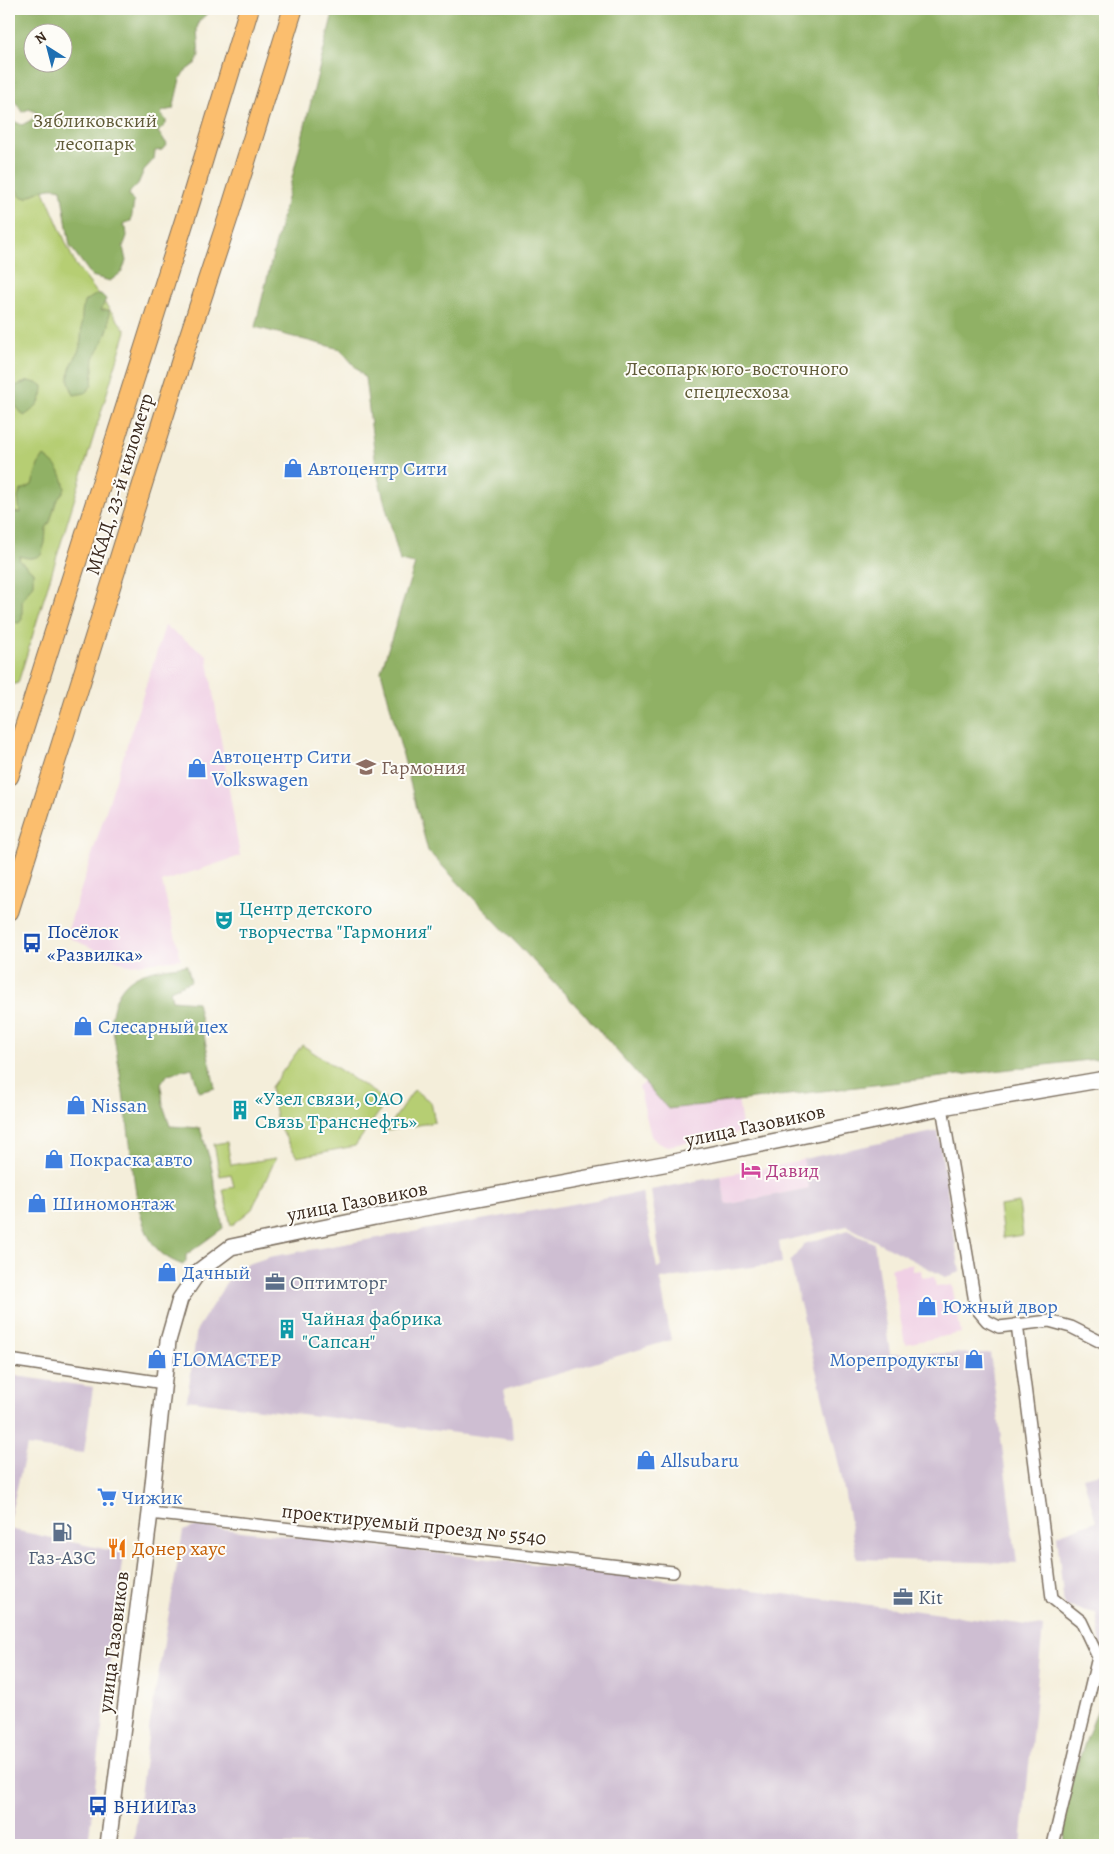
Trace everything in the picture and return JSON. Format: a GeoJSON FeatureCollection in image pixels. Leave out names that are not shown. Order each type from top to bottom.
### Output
{"type":"FeatureCollection","features":[{"type":"Feature","properties":{"kind":"highway","name":"МКАД, 23-й километр"},"geometry":{"type":"LineString","coordinates":[[9,776],[249,9]]}},
{"type":"Feature","properties":{"kind":"highway","name":"МКАД, 23-й километр"},"geometry":{"type":"LineString","coordinates":[[9,911],[293,9]]}},
{"type":"Feature","properties":{"kind":"street","name":"улица Газовиков"},"geometry":{"type":"LineString","coordinates":[[108,1845],[150,1512],[168,1341],[180,1299],[199,1270],[232,1247],[374,1217],[669,1163],[942,1107],[1105,1079]]}},
{"type":"Feature","properties":{"kind":"street"},"geometry":{"type":"LineString","coordinates":[[942,1107],[976,1308],[987,1321],[999,1327],[1049,1322],[1071,1327],[1105,1344]]}},
{"type":"Feature","properties":{"kind":"street"},"geometry":{"type":"LineString","coordinates":[[1017,1324],[1052,1598],[1081,1621],[1098,1657],[1054,1845]]}},
{"type":"Feature","properties":{"kind":"street"},"geometry":{"type":"LineString","coordinates":[[9,1360],[164,1383]]}},
{"type":"Feature","properties":{"kind":"street","name":"проектируемый проезд № 5540"},"geometry":{"type":"LineString","coordinates":[[150,1512],[674,1572]]}},
{"type":"Feature","properties":{"kind":"shaded area"},"geometry":{"type":"Polygon","coordinates":[[[165,626],[207,655],[240,856],[162,882],[181,959],[128,965],[66,936],[165,626]]]}},
{"type":"Feature","properties":{"kind":"shaded area"},"geometry":{"type":"Polygon","coordinates":[[[658,1074],[737,1093],[743,1132],[668,1146],[658,1143],[651,1136],[639,1087],[658,1074]]]}},
{"type":"Feature","properties":{"kind":"shaded area"},"geometry":{"type":"Polygon","coordinates":[[[938,1131],[960,1272],[945,1277],[847,1226],[779,1242],[782,1263],[660,1279],[671,1340],[504,1390],[511,1416],[513,1440],[187,1400],[197,1329],[236,1268],[269,1257],[642,1192],[657,1268],[661,1267],[651,1190],[721,1176],[726,1205],[809,1188],[803,1159],[938,1131]]]}},
{"type":"Feature","properties":{"kind":"shaded area"},"geometry":{"type":"Polygon","coordinates":[[[803,1159],[809,1188],[726,1205],[721,1176],[797,1162],[803,1159]]]}},
{"type":"Feature","properties":{"kind":"shaded area"},"geometry":{"type":"Polygon","coordinates":[[[847,1230],[874,1243],[890,1354],[990,1353],[1017,1563],[857,1559],[840,1469],[790,1262],[804,1244],[847,1230]]]}},
{"type":"Feature","properties":{"kind":"shaded area","name":"Южный двор"},"geometry":{"type":"Polygon","coordinates":[[[912,1264],[913,1271],[921,1270],[922,1278],[934,1276],[936,1287],[952,1285],[961,1333],[905,1344],[891,1268],[912,1264]]]}},
{"type":"Feature","properties":{"kind":"shaded area"},"geometry":{"type":"Polygon","coordinates":[[[9,1375],[93,1387],[84,1453],[27,1446],[9,1521],[9,1375]]]}},
{"type":"Feature","properties":{"kind":"shaded area"},"geometry":{"type":"Polygon","coordinates":[[[1105,1472],[1105,1660],[1103,1660],[1096,1613],[1064,1606],[1057,1535],[1096,1521],[1083,1477],[1105,1472]]]}},
{"type":"Feature","properties":{"kind":"shaded area"},"geometry":{"type":"Polygon","coordinates":[[[197,1526],[666,1579],[1043,1627],[1021,1845],[133,1845],[150,1723],[183,1531],[197,1526]]]}},
{"type":"Feature","properties":{"kind":"shaded area"},"geometry":{"type":"Polygon","coordinates":[[[9,1529],[123,1553],[88,1845],[9,1845],[9,1529]]]}},
{"type":"Feature","properties":{"kind":"green space","name":"Зябликовский лесопарк"},"geometry":{"type":"Polygon","coordinates":[[[9,9],[210,9],[199,21],[197,29],[199,56],[196,63],[184,72],[180,79],[173,109],[163,111],[161,114],[166,120],[166,124],[158,132],[167,144],[162,150],[155,151],[154,159],[144,170],[138,184],[130,192],[129,196],[134,202],[131,221],[124,223],[123,227],[126,228],[127,236],[123,247],[126,261],[122,272],[110,281],[92,276],[70,246],[61,189],[52,188],[39,191],[26,198],[20,196],[9,176],[9,119],[22,125],[33,119],[36,112],[29,109],[22,112],[9,92],[9,9]]]}},
{"type":"Feature","properties":{"kind":"green space","name":"Лесопарк юго-восточного спецлесхоза"},"geometry":{"type":"Polygon","coordinates":[[[334,9],[1105,9],[1105,1058],[668,1109],[587,1017],[428,851],[381,671],[415,564],[400,561],[377,473],[365,378],[340,349],[255,327],[334,9]]]}},
{"type":"Feature","properties":{"kind":"green space"},"geometry":{"type":"Polygon","coordinates":[[[9,109],[75,264],[126,331],[18,683],[9,686],[9,109]]]}},
{"type":"Feature","properties":{"kind":"green space"},"geometry":{"type":"Polygon","coordinates":[[[97,294],[101,294],[106,299],[101,310],[109,310],[109,325],[104,340],[94,358],[92,385],[85,393],[74,395],[69,383],[69,372],[80,346],[84,302],[97,294]]]}},
{"type":"Feature","properties":{"kind":"green space"},"geometry":{"type":"Polygon","coordinates":[[[29,381],[43,386],[43,391],[38,404],[24,416],[15,405],[15,386],[29,381]]]}},
{"type":"Feature","properties":{"kind":"green space"},"geometry":{"type":"Polygon","coordinates":[[[44,456],[59,470],[65,489],[56,502],[50,522],[46,528],[45,543],[41,555],[30,558],[20,556],[19,560],[33,572],[33,584],[22,601],[22,619],[19,623],[12,622],[12,633],[9,635],[9,509],[20,513],[18,498],[20,491],[32,485],[38,465],[44,456]]]}},
{"type":"Feature","properties":{"kind":"green space"},"geometry":{"type":"Polygon","coordinates":[[[187,965],[191,981],[170,990],[172,1000],[197,1002],[215,1088],[199,1092],[192,1068],[168,1074],[161,1084],[163,1105],[170,1126],[200,1128],[210,1160],[223,1228],[186,1255],[186,1261],[183,1265],[167,1257],[155,1247],[141,1217],[136,1195],[127,1118],[111,1018],[118,995],[131,980],[157,969],[187,965]]]}},
{"type":"Feature","properties":{"kind":"green space"},"geometry":{"type":"Polygon","coordinates":[[[302,1045],[387,1101],[355,1146],[297,1157],[277,1123],[271,1087],[302,1045]]]}},
{"type":"Feature","properties":{"kind":"green space"},"geometry":{"type":"Polygon","coordinates":[[[414,1090],[431,1102],[435,1122],[386,1131],[414,1090]]]}},
{"type":"Feature","properties":{"kind":"green space"},"geometry":{"type":"Polygon","coordinates":[[[227,1142],[231,1165],[276,1158],[252,1209],[231,1226],[223,1189],[234,1187],[231,1174],[220,1176],[214,1144],[227,1142]]]}},
{"type":"Feature","properties":{"kind":"green space"},"geometry":{"type":"Polygon","coordinates":[[[1019,1203],[1023,1235],[1003,1238],[999,1206],[1019,1203]]]}},
{"type":"Feature","properties":{"kind":"green space"},"geometry":{"type":"Polygon","coordinates":[[[1105,1690],[1105,1845],[1065,1845],[1063,1802],[1105,1690]]]}},
{"type":"Feature","properties":{"kind":"place","name":"Автоцентр Сити"},"geometry":{"type":"Point","coordinates":[293,468]}},
{"type":"Feature","properties":{"kind":"place","name":"Гармония"},"geometry":{"type":"Point","coordinates":[366,767]}},
{"type":"Feature","properties":{"kind":"place","name":"Автоцентр Сити Volkswagen"},"geometry":{"type":"Point","coordinates":[197,768]}},
{"type":"Feature","properties":{"kind":"place","name":"Центр детского творчества \"Гармония\""},"geometry":{"type":"Point","coordinates":[224,920]}},
{"type":"Feature","properties":{"kind":"place","name":"Посёлок «Развилка»"},"geometry":{"type":"Point","coordinates":[32,943]}},
{"type":"Feature","properties":{"kind":"place","name":"Слесарный цех"},"geometry":{"type":"Point","coordinates":[83,1026]}},
{"type":"Feature","properties":{"kind":"place","name":"Nissan"},"geometry":{"type":"Point","coordinates":[76,1105]}},
{"type":"Feature","properties":{"kind":"place","name":"«Узел связи, ОАО Связь Транснефть»"},"geometry":{"type":"Point","coordinates":[240,1110]}},
{"type":"Feature","properties":{"kind":"place","name":"Покраска авто"},"geometry":{"type":"Point","coordinates":[54,1159]}},
{"type":"Feature","properties":{"kind":"place","name":"Давид"},"geometry":{"type":"Point","coordinates":[751,1170]}},
{"type":"Feature","properties":{"kind":"place","name":"Шиномонтаж"},"geometry":{"type":"Point","coordinates":[37,1203]}},
{"type":"Feature","properties":{"kind":"place","name":"Дачный"},"geometry":{"type":"Point","coordinates":[167,1272]}},
{"type":"Feature","properties":{"kind":"place","name":"Оптимторг"},"geometry":{"type":"Point","coordinates":[275,1282]}},
{"type":"Feature","properties":{"kind":"place","name":"Южный двор"},"geometry":{"type":"Point","coordinates":[927,1306]}},
{"type":"Feature","properties":{"kind":"place","name":"Чайная фабрика \"Сапсан\""},"geometry":{"type":"Point","coordinates":[287,1329]}},
{"type":"Feature","properties":{"kind":"place","name":"FLOМАСТЕР"},"geometry":{"type":"Point","coordinates":[157,1359]}},
{"type":"Feature","properties":{"kind":"place","name":"Морепродукты"},"geometry":{"type":"Point","coordinates":[974,1359]}},
{"type":"Feature","properties":{"kind":"place","name":"Allsubaru"},"geometry":{"type":"Point","coordinates":[646,1460]}},
{"type":"Feature","properties":{"kind":"place","name":"Чижик"},"geometry":{"type":"Point","coordinates":[107,1497]}},
{"type":"Feature","properties":{"kind":"place","name":"Газ-АЗС"},"geometry":{"type":"Point","coordinates":[62,1532]}},
{"type":"Feature","properties":{"kind":"place","name":"Донер хаус"},"geometry":{"type":"Point","coordinates":[117,1548]}},
{"type":"Feature","properties":{"kind":"place","name":"Kit"},"geometry":{"type":"Point","coordinates":[903,1597]}},
{"type":"Feature","properties":{"kind":"place","name":"ВНИИГаз"},"geometry":{"type":"Point","coordinates":[98,1806]}}]}
